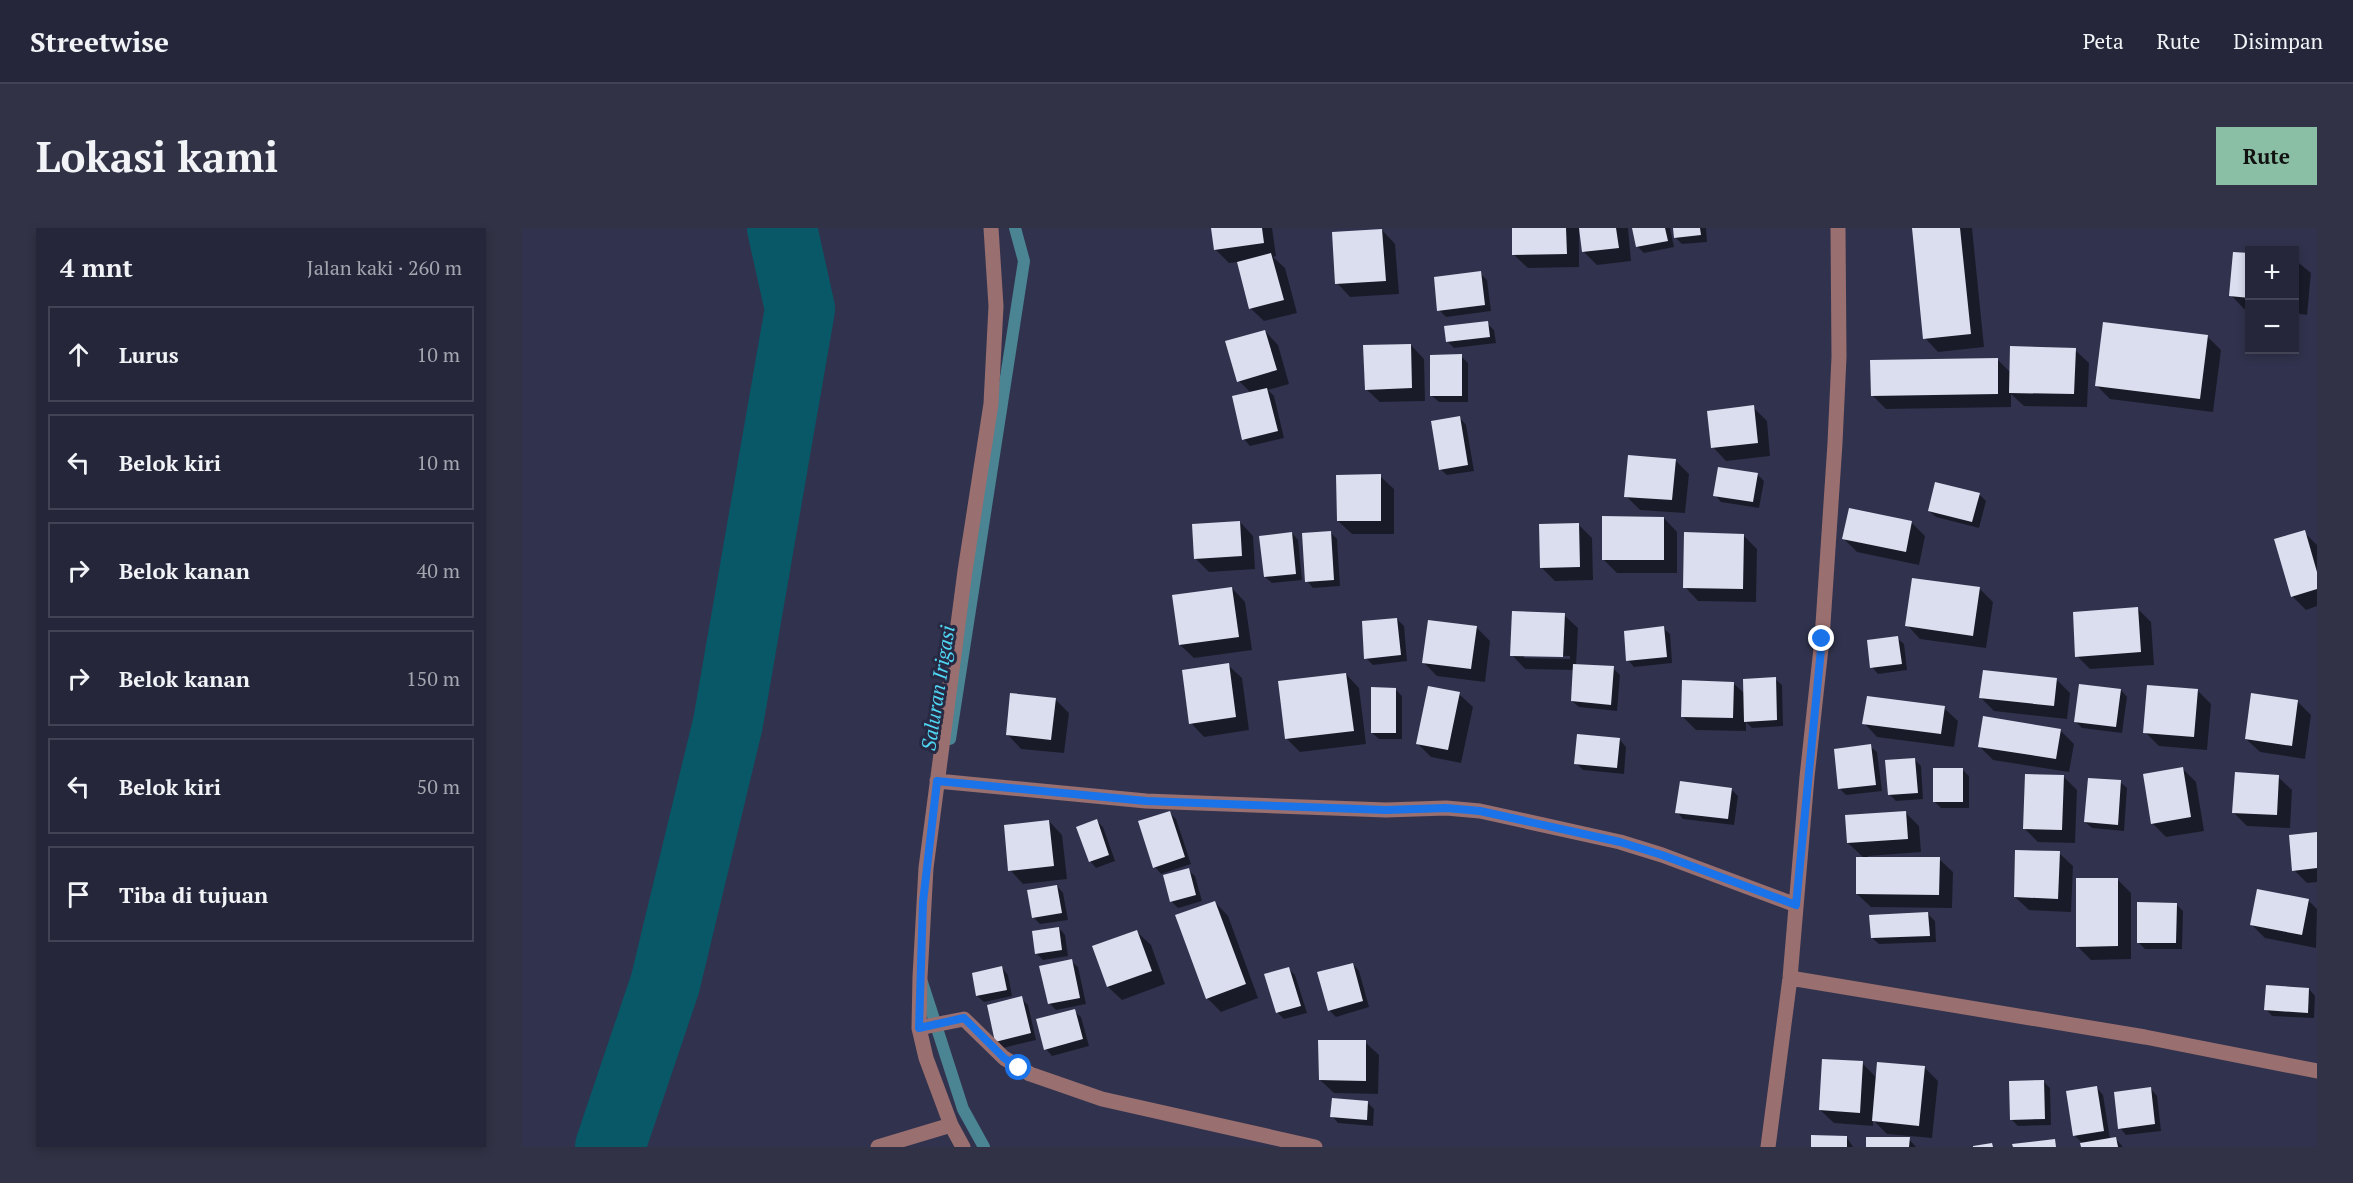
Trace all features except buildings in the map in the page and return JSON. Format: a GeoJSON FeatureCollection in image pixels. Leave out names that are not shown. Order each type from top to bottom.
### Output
{"type":"FeatureCollection","features":[{"type":"Feature","properties":{"kind":"street"},"geometry":{"type":"LineString","coordinates":[[963,1147],[951,1125],[926,1058],[923,902],[991,404],[996,306],[991,228]]}},
{"type":"Feature","properties":{"kind":"street"},"geometry":{"type":"LineString","coordinates":[[1768,1147],[1790,978],[1822,639],[1839,357],[1838,228]]}},
{"type":"Feature","properties":{"kind":"street"},"geometry":{"type":"LineString","coordinates":[[940,781],[1146,801],[1386,810],[1446,808],[1480,811],[1620,842],[1662,855],[1796,905]]}},
{"type":"Feature","properties":{"kind":"street"},"geometry":{"type":"LineString","coordinates":[[1790,978],[2145,1037],[2317,1071]]}},
{"type":"Feature","properties":{"kind":"street"},"geometry":{"type":"LineString","coordinates":[[925,1026],[964,1018],[1004,1058],[1030,1074],[1102,1099],[1315,1147]]}},
{"type":"Feature","properties":{"kind":"street"},"geometry":{"type":"LineString","coordinates":[[878,1147],[951,1125]]}},
{"type":"Feature","properties":{"kind":"waterway"},"geometry":{"type":"LineString","coordinates":[[610,1147],[665,984],[728,723],[800,309],[782,228]]}},
{"type":"Feature","properties":{"kind":"waterway","name":"Saluran Irigasi"},"geometry":{"type":"LineString","coordinates":[[950,739],[1024,261],[1015,228]]}},
{"type":"Feature","properties":{"kind":"waterway","name":"Saluran Irigasi"},"geometry":{"type":"LineString","coordinates":[[922,982],[963,1109],[984,1147]]}},
{"type":"Feature","properties":{"kind":"route"},"geometry":{"type":"LineString","coordinates":[[1019,1068],[1004,1058],[964,1018],[931,1023],[919,1028],[923,902],[937,781],[1146,801],[1386,810],[1446,808],[1480,811],[1620,842],[1662,855],[1796,905],[1822,639]]}}]}
